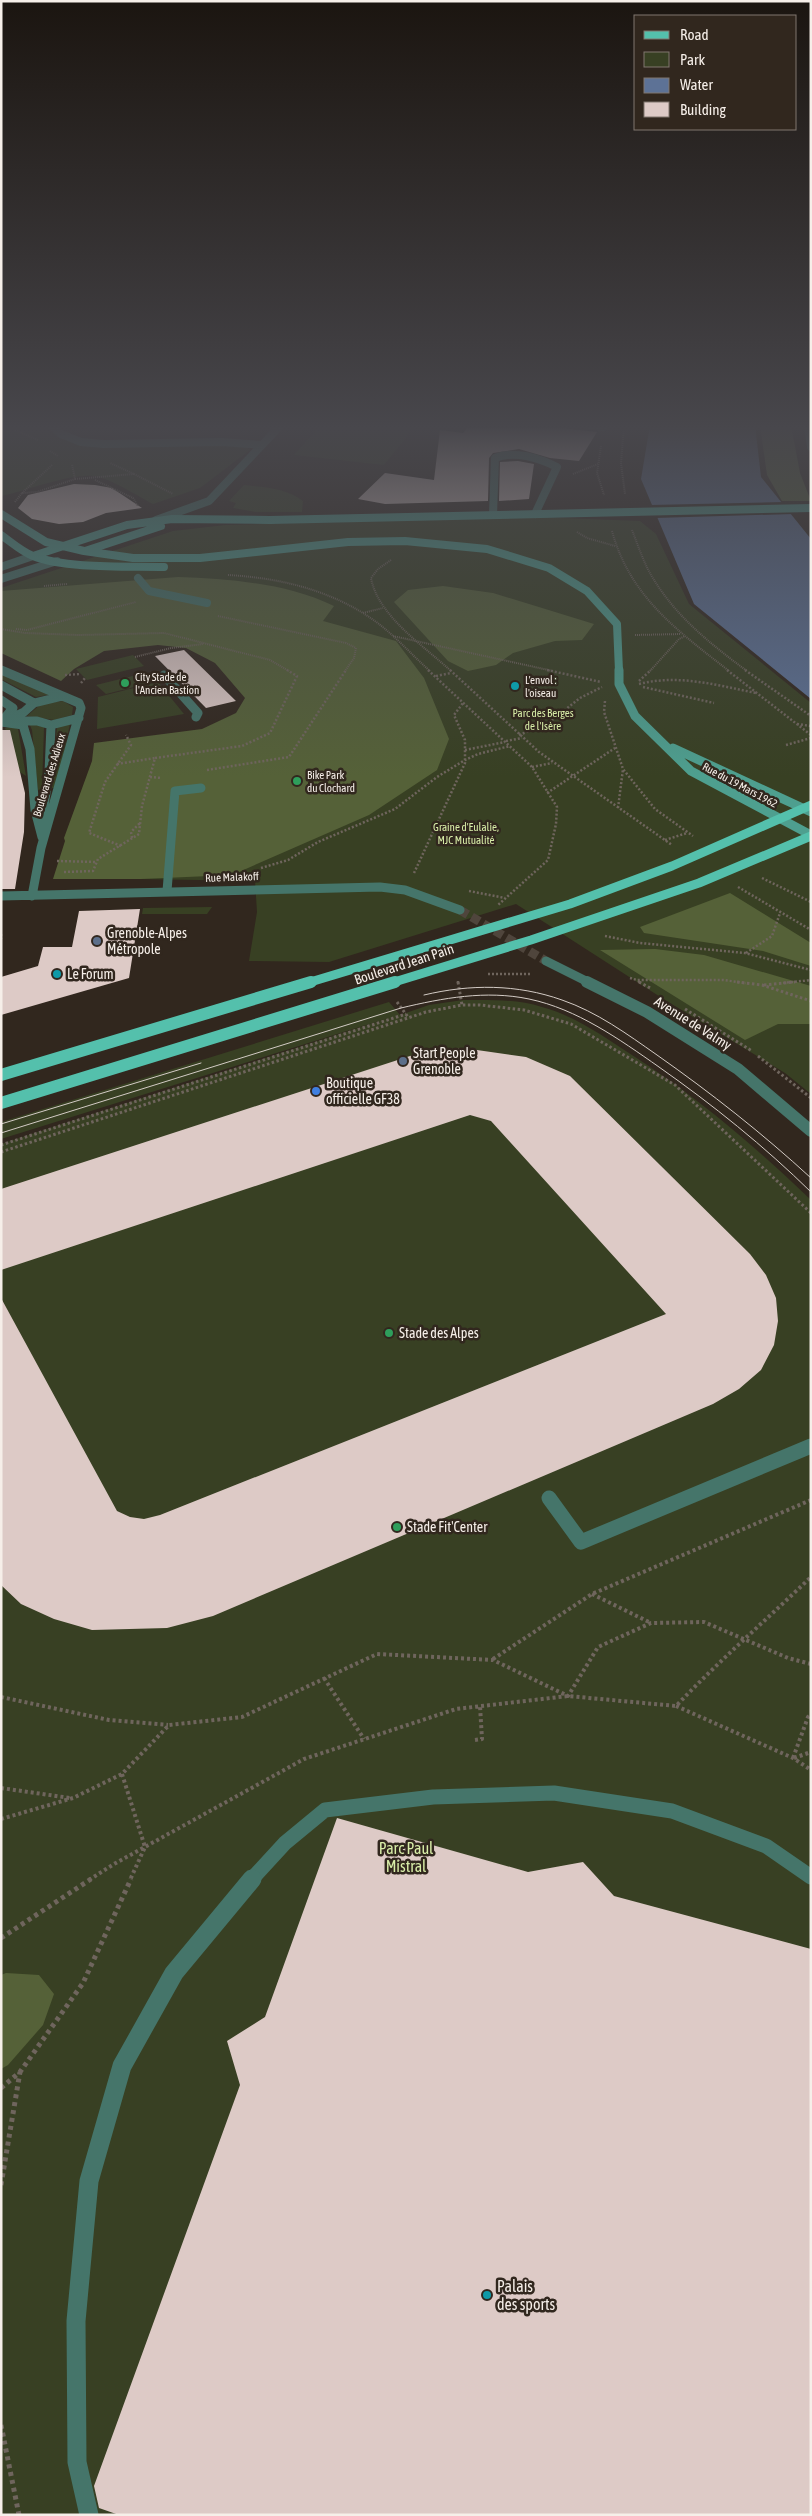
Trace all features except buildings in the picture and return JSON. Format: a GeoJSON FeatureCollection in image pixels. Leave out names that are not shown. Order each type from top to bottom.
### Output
{"type":"FeatureCollection","features":[{"type":"Feature","properties":{"kind":"main road"},"geometry":{"type":"LineString","coordinates":[[12,542],[33,556],[76,542]]}},
{"type":"Feature","properties":{"kind":"main road","name":"Rue du 19 Mars 1962"},"geometry":{"type":"LineString","coordinates":[[47,542],[84,551],[154,559],[361,542]]}},
{"type":"Feature","properties":{"kind":"main road"},"geometry":{"type":"LineString","coordinates":[[57,561],[109,542]]}},
{"type":"Feature","properties":{"kind":"main road","name":"Rue du 19 Mars 1962"},"geometry":{"type":"LineString","coordinates":[[424,542],[444,543],[500,552],[549,568],[587,591],[617,624],[619,684],[635,716],[691,771],[811,835]]}},
{"type":"Feature","properties":{"kind":"main road","name":"Rue du 19 Mars 1962"},"geometry":{"type":"LineString","coordinates":[[33,556],[57,561],[122,567],[178,567],[230,563],[290,549]]}},
{"type":"Feature","properties":{"kind":"main road","name":"Rue du 19 Mars 1962"},"geometry":{"type":"LineString","coordinates":[[666,745],[808,809]]}},
{"type":"Feature","properties":{"kind":"main road","name":"Boulevard Jean Pain"},"geometry":{"type":"LineString","coordinates":[[1,1076],[570,904],[672,866],[808,809]]}},
{"type":"Feature","properties":{"kind":"main road","name":"Boulevard Jean Pain"},"geometry":{"type":"LineString","coordinates":[[1,1103],[383,986],[699,883],[811,835]]}},
{"type":"Feature","properties":{"kind":"street"},"geometry":{"type":"LineString","coordinates":[[1,567],[33,556]]}},
{"type":"Feature","properties":{"kind":"street"},"geometry":{"type":"LineString","coordinates":[[1,579],[57,561]]}},
{"type":"Feature","properties":{"kind":"street"},"geometry":{"type":"LineString","coordinates":[[138,578],[148,591],[207,602]]}},
{"type":"Feature","properties":{"kind":"street","name":"Boulevard des Adieux"},"geometry":{"type":"LineString","coordinates":[[1,670],[79,703],[81,708],[71,754],[42,840],[32,896]]}},
{"type":"Feature","properties":{"kind":"street"},"geometry":{"type":"LineString","coordinates":[[164,675],[198,714],[196,717]]}},
{"type":"Feature","properties":{"kind":"street"},"geometry":{"type":"LineString","coordinates":[[1,685],[34,703]]}},
{"type":"Feature","properties":{"kind":"street"},"geometry":{"type":"LineString","coordinates":[[1,722],[24,712],[34,703],[63,696]]}},
{"type":"Feature","properties":{"kind":"street"},"geometry":{"type":"LineString","coordinates":[[1,700],[13,708],[1,722]]}},
{"type":"Feature","properties":{"kind":"street","name":"Boulevard des Adieux"},"geometry":{"type":"LineString","coordinates":[[13,708],[23,725],[30,749],[35,810],[41,827]]}},
{"type":"Feature","properties":{"kind":"street","name":"Boulevard des Adieux"},"geometry":{"type":"LineString","coordinates":[[1,722],[37,721],[51,725],[79,718]]}},
{"type":"Feature","properties":{"kind":"street"},"geometry":{"type":"LineString","coordinates":[[1,722],[23,725]]}},
{"type":"Feature","properties":{"kind":"street","name":"Boulevard des Adieux"},"geometry":{"type":"LineString","coordinates":[[42,840],[41,827],[50,773],[51,725]]}},
{"type":"Feature","properties":{"kind":"street"},"geometry":{"type":"LineString","coordinates":[[167,891],[175,791],[201,788]]}},
{"type":"Feature","properties":{"kind":"street","name":"Rue Malakoff"},"geometry":{"type":"LineString","coordinates":[[1,896],[380,887],[414,893],[460,910]]}},
{"type":"Feature","properties":{"kind":"street","name":"Avenue de Valmy"},"geometry":{"type":"LineString","coordinates":[[546,961],[647,1012],[738,1069],[811,1131]]}},
{"type":"Feature","properties":{"kind":"street"},"geometry":{"type":"LineString","coordinates":[[549,1498],[581,1542],[811,1446]]}},
{"type":"Feature","properties":{"kind":"street"},"geometry":{"type":"LineString","coordinates":[[89,2515],[77,2462],[76,2322],[89,2182],[122,2066],[174,1973],[238,1894],[285,1843],[325,1810],[433,1798],[554,1793],[672,1811],[766,1846],[811,1877]]}},
{"type":"Feature","properties":{"kind":"path"},"geometry":{"type":"LineString","coordinates":[[638,542],[655,582],[680,614],[723,652],[811,716]]}},
{"type":"Feature","properties":{"kind":"path"},"geometry":{"type":"LineString","coordinates":[[614,546],[642,594],[682,634],[811,736]]}},
{"type":"Feature","properties":{"kind":"path"},"geometry":{"type":"LineString","coordinates":[[393,560],[378,568],[371,578],[372,586],[384,608],[522,738],[552,763],[672,845]]}},
{"type":"Feature","properties":{"kind":"path"},"geometry":{"type":"LineString","coordinates":[[227,576],[275,580],[308,588],[338,599],[362,613],[391,635],[532,767],[556,807],[556,824],[548,860],[497,906]]}},
{"type":"Feature","properties":{"kind":"path"},"geometry":{"type":"LineString","coordinates":[[1,629],[27,630],[142,601]]}},
{"type":"Feature","properties":{"kind":"path"},"geometry":{"type":"LineString","coordinates":[[362,613],[384,608]]}},
{"type":"Feature","properties":{"kind":"path"},"geometry":{"type":"LineString","coordinates":[[205,771],[289,757],[354,658],[356,648],[346,643],[210,615]]}},
{"type":"Feature","properties":{"kind":"path"},"geometry":{"type":"LineString","coordinates":[[634,634],[682,634]]}},
{"type":"Feature","properties":{"kind":"path"},"geometry":{"type":"LineString","coordinates":[[391,635],[606,684]]}},
{"type":"Feature","properties":{"kind":"path"},"geometry":{"type":"LineString","coordinates":[[635,685],[659,663],[679,639],[685,636]]}},
{"type":"Feature","properties":{"kind":"path"},"geometry":{"type":"LineString","coordinates":[[135,656],[180,647],[209,644]]}},
{"type":"Feature","properties":{"kind":"path"},"geometry":{"type":"LineString","coordinates":[[435,676],[452,673]]}},
{"type":"Feature","properties":{"kind":"path"},"geometry":{"type":"LineString","coordinates":[[64,675],[81,674]]}},
{"type":"Feature","properties":{"kind":"path"},"geometry":{"type":"LineString","coordinates":[[635,685],[660,679],[683,679],[756,693]]}},
{"type":"Feature","properties":{"kind":"path"},"geometry":{"type":"LineString","coordinates":[[519,735],[543,728],[557,719],[580,698],[606,684]]}},
{"type":"Feature","properties":{"kind":"path"},"geometry":{"type":"LineString","coordinates":[[606,684],[604,712],[623,769],[655,809],[695,838]]}},
{"type":"Feature","properties":{"kind":"path"},"geometry":{"type":"LineString","coordinates":[[635,685],[714,702]]}},
{"type":"Feature","properties":{"kind":"path"},"geometry":{"type":"LineString","coordinates":[[411,880],[465,760],[465,740],[454,715],[464,703]]}},
{"type":"Feature","properties":{"kind":"path"},"geometry":{"type":"LineString","coordinates":[[796,724],[811,726]]}},
{"type":"Feature","properties":{"kind":"path"},"geometry":{"type":"LineString","coordinates":[[122,846],[89,833],[105,782],[131,745],[126,735]]}},
{"type":"Feature","properties":{"kind":"path"},"geometry":{"type":"LineString","coordinates":[[786,745],[811,736]]}},
{"type":"Feature","properties":{"kind":"path"},"geometry":{"type":"LineString","coordinates":[[465,750],[522,738]]}},
{"type":"Feature","properties":{"kind":"path"},"geometry":{"type":"LineString","coordinates":[[259,868],[268,868],[337,834],[396,809],[437,776],[465,760],[478,754],[510,746]]}},
{"type":"Feature","properties":{"kind":"path"},"geometry":{"type":"LineString","coordinates":[[547,793],[615,748]]}},
{"type":"Feature","properties":{"kind":"path"},"geometry":{"type":"LineString","coordinates":[[117,764],[155,758]]}},
{"type":"Feature","properties":{"kind":"path"},"geometry":{"type":"LineString","coordinates":[[532,767],[552,763]]}},
{"type":"Feature","properties":{"kind":"path"},"geometry":{"type":"LineString","coordinates":[[618,808],[623,769]]}},
{"type":"Feature","properties":{"kind":"path"},"geometry":{"type":"LineString","coordinates":[[150,777],[168,777]]}},
{"type":"Feature","properties":{"kind":"path"},"geometry":{"type":"LineString","coordinates":[[132,838],[131,832],[140,823]]}},
{"type":"Feature","properties":{"kind":"path"},"geometry":{"type":"LineString","coordinates":[[665,840],[687,833]]}},
{"type":"Feature","properties":{"kind":"path"},"geometry":{"type":"LineString","coordinates":[[54,861],[97,862],[93,871],[64,872]]}},
{"type":"Feature","properties":{"kind":"path"},"geometry":{"type":"LineString","coordinates":[[760,877],[811,902]]}},
{"type":"Feature","properties":{"kind":"path"},"geometry":{"type":"LineString","coordinates":[[732,884],[811,930]]}},
{"type":"Feature","properties":{"kind":"path"},"geometry":{"type":"LineString","coordinates":[[745,953],[772,936],[780,912]]}},
{"type":"Feature","properties":{"kind":"path"},"geometry":{"type":"LineString","coordinates":[[1,934],[1,939]]}},
{"type":"Feature","properties":{"kind":"path"},"geometry":{"type":"LineString","coordinates":[[604,936],[640,943],[745,953],[811,970]]}},
{"type":"Feature","properties":{"kind":"path"},"geometry":{"type":"LineString","coordinates":[[485,972],[490,971]]}},
{"type":"Feature","properties":{"kind":"path"},"geometry":{"type":"LineString","coordinates":[[480,974],[536,974]]}},
{"type":"Feature","properties":{"kind":"path"},"geometry":{"type":"LineString","coordinates":[[623,976],[637,980],[723,980],[762,985],[811,1001]]}},
{"type":"Feature","properties":{"kind":"path"},"geometry":{"type":"LineString","coordinates":[[462,1005],[458,980],[466,978]]}},
{"type":"Feature","properties":{"kind":"path"},"geometry":{"type":"LineString","coordinates":[[762,985],[811,980]]}},
{"type":"Feature","properties":{"kind":"path"},"geometry":{"type":"LineString","coordinates":[[1,1145],[407,1016],[462,1005],[524,1010],[571,1024],[674,1085],[811,1213]]}},
{"type":"Feature","properties":{"kind":"path"},"geometry":{"type":"LineString","coordinates":[[1,1152],[407,1016]]}},
{"type":"Feature","properties":{"kind":"path"},"geometry":{"type":"LineString","coordinates":[[492,1660],[592,1594],[811,1500]]}},
{"type":"Feature","properties":{"kind":"path"},"geometry":{"type":"LineString","coordinates":[[676,1706],[715,1665],[747,1639],[811,1577]]}},
{"type":"Feature","properties":{"kind":"path"},"geometry":{"type":"LineString","coordinates":[[592,1594],[651,1623]]}},
{"type":"Feature","properties":{"kind":"path"},"geometry":{"type":"LineString","coordinates":[[568,1696],[598,1647],[651,1623],[704,1622],[788,1658],[811,1664]]}},
{"type":"Feature","properties":{"kind":"path"},"geometry":{"type":"LineString","coordinates":[[1,1697],[109,1720],[169,1726],[242,1717],[377,1654],[492,1660],[568,1696]]}},
{"type":"Feature","properties":{"kind":"path"},"geometry":{"type":"LineString","coordinates":[[324,1678],[364,1739]]}},
{"type":"Feature","properties":{"kind":"path"},"geometry":{"type":"LineString","coordinates":[[1,1938],[114,1864],[304,1759],[456,1709],[568,1696],[676,1706],[793,1758],[811,1770]]}},
{"type":"Feature","properties":{"kind":"path"},"geometry":{"type":"LineString","coordinates":[[475,1740],[482,1738],[480,1706]]}},
{"type":"Feature","properties":{"kind":"path"},"geometry":{"type":"LineString","coordinates":[[793,1758],[808,1717],[811,1715]]}},
{"type":"Feature","properties":{"kind":"path"},"geometry":{"type":"LineString","coordinates":[[1,1819],[73,1798],[122,1774],[169,1726]]}},
{"type":"Feature","properties":{"kind":"path"},"geometry":{"type":"LineString","coordinates":[[793,1758],[811,1752]]}},
{"type":"Feature","properties":{"kind":"path"},"geometry":{"type":"LineString","coordinates":[[1,2088],[20,2072],[82,1982],[145,1847],[122,1774]]}},
{"type":"Feature","properties":{"kind":"path"},"geometry":{"type":"LineString","coordinates":[[1,1788],[12,1792],[73,1798]]}},
{"type":"Feature","properties":{"kind":"path"},"geometry":{"type":"LineString","coordinates":[[1,2185],[20,2072]]}},
{"type":"Feature","properties":{"kind":"path"},"geometry":{"type":"LineString","coordinates":[[1,2425],[19,2515]]}},
{"type":"Feature","properties":{"kind":"green space","name":"Parc des Berges de l'Isère"},"geometry":{"type":"Polygon","coordinates":[[[139,542],[660,542],[689,604],[811,703],[811,1094],[785,1073],[665,1000],[516,904],[329,962],[249,961],[257,912],[255,881],[141,879],[373,645],[1,614],[1,588],[139,542]]]}},
{"type":"Feature","properties":{"kind":"green space"},"geometry":{"type":"Polygon","coordinates":[[[178,577],[238,581],[297,592],[334,606],[323,621],[396,641],[424,678],[449,739],[437,770],[369,815],[232,875],[141,879],[53,879],[65,841],[64,838],[92,761],[94,743],[202,729],[236,713],[245,698],[215,663],[186,648],[158,645],[104,651],[74,669],[61,681],[1,653],[1,591],[178,577]]]}},
{"type":"Feature","properties":{"kind":"green space"},"geometry":{"type":"Polygon","coordinates":[[[443,586],[493,593],[594,624],[582,640],[555,641],[513,653],[496,665],[468,671],[448,661],[394,602],[408,590],[443,586]]]}},
{"type":"Feature","properties":{"kind":"green space"},"geometry":{"type":"Polygon","coordinates":[[[133,655],[144,666],[87,680],[76,669],[133,655]]]}},
{"type":"Feature","properties":{"kind":"green space"},"geometry":{"type":"Polygon","coordinates":[[[1,673],[53,694],[36,697],[1,679],[1,673]]]}},
{"type":"Feature","properties":{"kind":"green space","name":"City Stade de l'Ancien Bastion"},"geometry":{"type":"Polygon","coordinates":[[[145,673],[154,682],[106,694],[96,685],[145,673]]]}},
{"type":"Feature","properties":{"kind":"green space"},"geometry":{"type":"Polygon","coordinates":[[[158,682],[184,714],[97,729],[98,697],[158,682]]]}},
{"type":"Feature","properties":{"kind":"green space"},"geometry":{"type":"Polygon","coordinates":[[[63,701],[73,707],[72,715],[54,720],[27,716],[41,704],[63,701]]]}},
{"type":"Feature","properties":{"kind":"green space"},"geometry":{"type":"Polygon","coordinates":[[[29,723],[44,727],[42,789],[38,790],[32,730],[29,723]]]}},
{"type":"Feature","properties":{"kind":"green space"},"geometry":{"type":"Polygon","coordinates":[[[70,724],[56,788],[51,788],[57,727],[70,724]]]}},
{"type":"Feature","properties":{"kind":"green space"},"geometry":{"type":"Polygon","coordinates":[[[12,727],[18,729],[26,776],[20,772],[5,728],[12,727]]]}},
{"type":"Feature","properties":{"kind":"green space"},"geometry":{"type":"Polygon","coordinates":[[[730,893],[811,943],[811,966],[763,951],[644,933],[640,927],[730,893]]]}},
{"type":"Feature","properties":{"kind":"green space"},"geometry":{"type":"Polygon","coordinates":[[[212,907],[207,914],[142,914],[143,908],[212,907]]]}},
{"type":"Feature","properties":{"kind":"green space"},"geometry":{"type":"Polygon","coordinates":[[[655,949],[704,955],[811,986],[811,1024],[778,1024],[745,1040],[600,950],[655,949]]]}},
{"type":"Feature","properties":{"kind":"green space","name":"Parc Paul Mistral"},"geometry":{"type":"Polygon","coordinates":[[[463,1000],[532,1004],[554,1011],[588,1027],[656,1071],[702,1105],[769,1160],[811,1200],[811,2515],[1,2515],[1,1144],[395,1016],[1,1139],[1,1122],[389,1002],[400,1015],[429,1005],[463,1000]]]}},
{"type":"Feature","properties":{"kind":"green space"},"geometry":{"type":"Polygon","coordinates":[[[6,1973],[39,1975],[54,1994],[43,2025],[8,2065],[1,2069],[1,1975],[6,1973]]]}},
{"type":"Feature","properties":{"kind":"water"},"geometry":{"type":"Polygon","coordinates":[[[668,542],[811,542],[811,699],[694,604],[668,542]]]}},
{"type":"Feature","properties":{"kind":"tunnel"},"geometry":{"type":"LineString","coordinates":[[460,910],[546,961]]}},
{"type":"Feature","properties":{"kind":"tram line"},"geometry":{"type":"LineString","coordinates":[[424,995],[459,989],[511,988],[545,995],[575,1005],[600,1017],[697,1084],[755,1129],[811,1178]]}},
{"type":"Feature","properties":{"kind":"tram line"},"geometry":{"type":"LineString","coordinates":[[1,1133],[401,1008],[465,996],[513,996],[564,1010],[613,1036],[699,1096],[775,1158],[811,1192]]}},
{"type":"Feature","properties":{"kind":"tram line"},"geometry":{"type":"LineString","coordinates":[[1,1124],[201,1063]]}},
{"type":"Feature","properties":{"kind":"place","name":"City Stade de l'Ancien Bastion"},"geometry":{"type":"Point","coordinates":[125,683]}},
{"type":"Feature","properties":{"kind":"place","name":"L'envol : l'oiseau"},"geometry":{"type":"Point","coordinates":[515,686]}},
{"type":"Feature","properties":{"kind":"place","name":"Bike Park du Clochard"},"geometry":{"type":"Point","coordinates":[297,781]}},
{"type":"Feature","properties":{"kind":"place","name":"Grenoble-Alpes Métropole"},"geometry":{"type":"Point","coordinates":[97,941]}},
{"type":"Feature","properties":{"kind":"place","name":"Le Forum"},"geometry":{"type":"Point","coordinates":[57,974]}},
{"type":"Feature","properties":{"kind":"place","name":"Start People Grenoble"},"geometry":{"type":"Point","coordinates":[403,1061]}},
{"type":"Feature","properties":{"kind":"place","name":"Boutique officielle GF38"},"geometry":{"type":"Point","coordinates":[316,1091]}},
{"type":"Feature","properties":{"kind":"place","name":"Stade des Alpes"},"geometry":{"type":"Point","coordinates":[389,1333]}},
{"type":"Feature","properties":{"kind":"place","name":"Stade Fit'Center"},"geometry":{"type":"Point","coordinates":[397,1527]}},
{"type":"Feature","properties":{"kind":"place","name":"Palais des sports"},"geometry":{"type":"Point","coordinates":[487,2295]}},
{"type":"Feature","properties":{"kind":"park label","name":"Graine d'Eulalie, MJC Mutualité"},"geometry":{"type":"Point","coordinates":[466,833]}}]}
